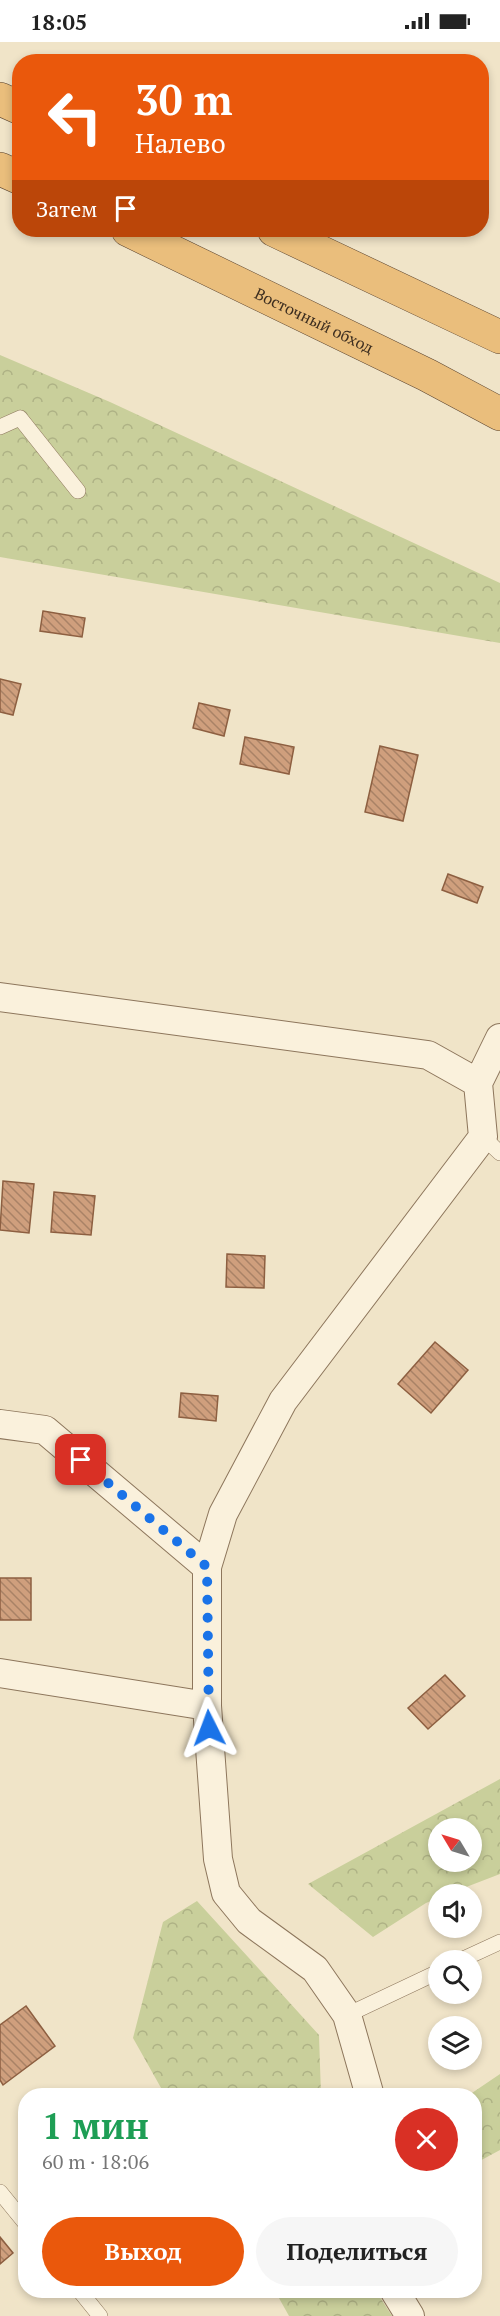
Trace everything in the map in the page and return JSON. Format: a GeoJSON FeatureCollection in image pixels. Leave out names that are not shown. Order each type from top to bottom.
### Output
{"type":"FeatureCollection","features":[{"type":"Feature","properties":{"kind":"highway","name":"Восточный обход"},"geometry":{"type":"LineString","coordinates":[[142,237],[416,370],[500,414]]}},
{"type":"Feature","properties":{"kind":"highway"},"geometry":{"type":"LineString","coordinates":[[289,237],[500,337]]}},
{"type":"Feature","properties":{"kind":"street"},"geometry":{"type":"LineString","coordinates":[[0,997],[428,1055],[478,1083]]}},
{"type":"Feature","properties":{"kind":"street"},"geometry":{"type":"LineString","coordinates":[[368,2088],[347,2015],[315,1969],[249,1921],[226,1893],[218,1859],[207,1706],[207,1567],[223,1514],[283,1401],[491,1145],[478,1083],[500,1038]]}},
{"type":"Feature","properties":{"kind":"street"},"geometry":{"type":"LineString","coordinates":[[0,1424],[45,1430],[207,1567]]}},
{"type":"Feature","properties":{"kind":"street"},"geometry":{"type":"LineString","coordinates":[[0,1673],[207,1706]]}},
{"type":"Feature","properties":{"kind":"street"},"geometry":{"type":"LineString","coordinates":[[399,2298],[410,2316]]}},
{"type":"Feature","properties":{"kind":"lane"},"geometry":{"type":"LineString","coordinates":[[0,427],[20,418],[78,491]]}},
{"type":"Feature","properties":{"kind":"lane"},"geometry":{"type":"LineString","coordinates":[[482,1950],[500,1942]]}},
{"type":"Feature","properties":{"kind":"lane"},"geometry":{"type":"LineString","coordinates":[[347,2015],[428,1977]]}},
{"type":"Feature","properties":{"kind":"lane"},"geometry":{"type":"LineString","coordinates":[[0,2192],[18,2213]]}},
{"type":"Feature","properties":{"kind":"lane"},"geometry":{"type":"LineString","coordinates":[[85,2298],[100,2316]]}},
{"type":"Feature","properties":{"kind":"green space"},"geometry":{"type":"Polygon","coordinates":[[[0,355],[110,402],[500,583],[500,643],[0,557],[0,355]]]}},
{"type":"Feature","properties":{"kind":"green space"},"geometry":{"type":"Polygon","coordinates":[[[500,1779],[500,1874],[474,1884],[428,1884],[428,1902],[373,1937],[308,1884],[428,1818],[428,1872],[482,1872],[482,1818],[429,1818],[500,1779]]]}},
{"type":"Feature","properties":{"kind":"green space"},"geometry":{"type":"Polygon","coordinates":[[[197,1901],[319,2035],[321,2088],[161,2088],[133,2038],[163,1922],[197,1901]]]}},
{"type":"Feature","properties":{"kind":"green space"},"geometry":{"type":"Polygon","coordinates":[[[500,2074],[500,2150],[482,2160],[482,2088],[479,2088],[500,2074]]]}},
{"type":"Feature","properties":{"kind":"green space"},"geometry":{"type":"Polygon","coordinates":[[[279,2298],[380,2298],[392,2316],[289,2316],[279,2298]]]}},
{"type":"Feature","properties":{"kind":"building"},"geometry":{"type":"Polygon","coordinates":[[[43,611],[85,618],[82,637],[40,631],[43,611]]]}},
{"type":"Feature","properties":{"kind":"building"},"geometry":{"type":"Polygon","coordinates":[[[0,679],[21,684],[13,715],[0,712],[0,679]]]}},
{"type":"Feature","properties":{"kind":"building"},"geometry":{"type":"Polygon","coordinates":[[[199,703],[230,710],[224,736],[193,728],[199,703]]]}},
{"type":"Feature","properties":{"kind":"building"},"geometry":{"type":"Polygon","coordinates":[[[245,737],[294,747],[289,774],[240,764],[245,737]]]}},
{"type":"Feature","properties":{"kind":"building"},"geometry":{"type":"Polygon","coordinates":[[[380,746],[418,755],[403,821],[365,812],[380,746]]]}},
{"type":"Feature","properties":{"kind":"building"},"geometry":{"type":"Polygon","coordinates":[[[448,874],[483,887],[477,903],[442,890],[448,874]]]}},
{"type":"Feature","properties":{"kind":"building"},"geometry":{"type":"Polygon","coordinates":[[[3,1181],[34,1184],[29,1233],[0,1230],[3,1181]]]}},
{"type":"Feature","properties":{"kind":"building"},"geometry":{"type":"Polygon","coordinates":[[[54,1192],[95,1196],[91,1235],[51,1232],[54,1192]]]}},
{"type":"Feature","properties":{"kind":"building"},"geometry":{"type":"Polygon","coordinates":[[[227,1254],[265,1256],[264,1288],[226,1287],[227,1254]]]}},
{"type":"Feature","properties":{"kind":"building"},"geometry":{"type":"Polygon","coordinates":[[[435,1342],[468,1370],[431,1413],[398,1384],[435,1342]]]}},
{"type":"Feature","properties":{"kind":"building"},"geometry":{"type":"Polygon","coordinates":[[[181,1393],[218,1396],[216,1421],[179,1417],[181,1393]]]}},
{"type":"Feature","properties":{"kind":"building"},"geometry":{"type":"Polygon","coordinates":[[[0,1578],[31,1578],[31,1620],[0,1620],[0,1578]]]}},
{"type":"Feature","properties":{"kind":"building"},"geometry":{"type":"Polygon","coordinates":[[[445,1675],[465,1696],[428,1729],[408,1708],[445,1675]]]}},
{"type":"Feature","properties":{"kind":"building"},"geometry":{"type":"Polygon","coordinates":[[[26,2006],[55,2046],[3,2085],[0,2080],[0,2025],[26,2006]]]}},
{"type":"Feature","properties":{"kind":"building"},"geometry":{"type":"Polygon","coordinates":[[[0,2237],[13,2253],[0,2264],[0,2237]]]}},
{"type":"Feature","properties":{"kind":"route"},"geometry":{"type":"LineString","coordinates":[[81,1460],[207,1567],[209,1728]]}}]}
